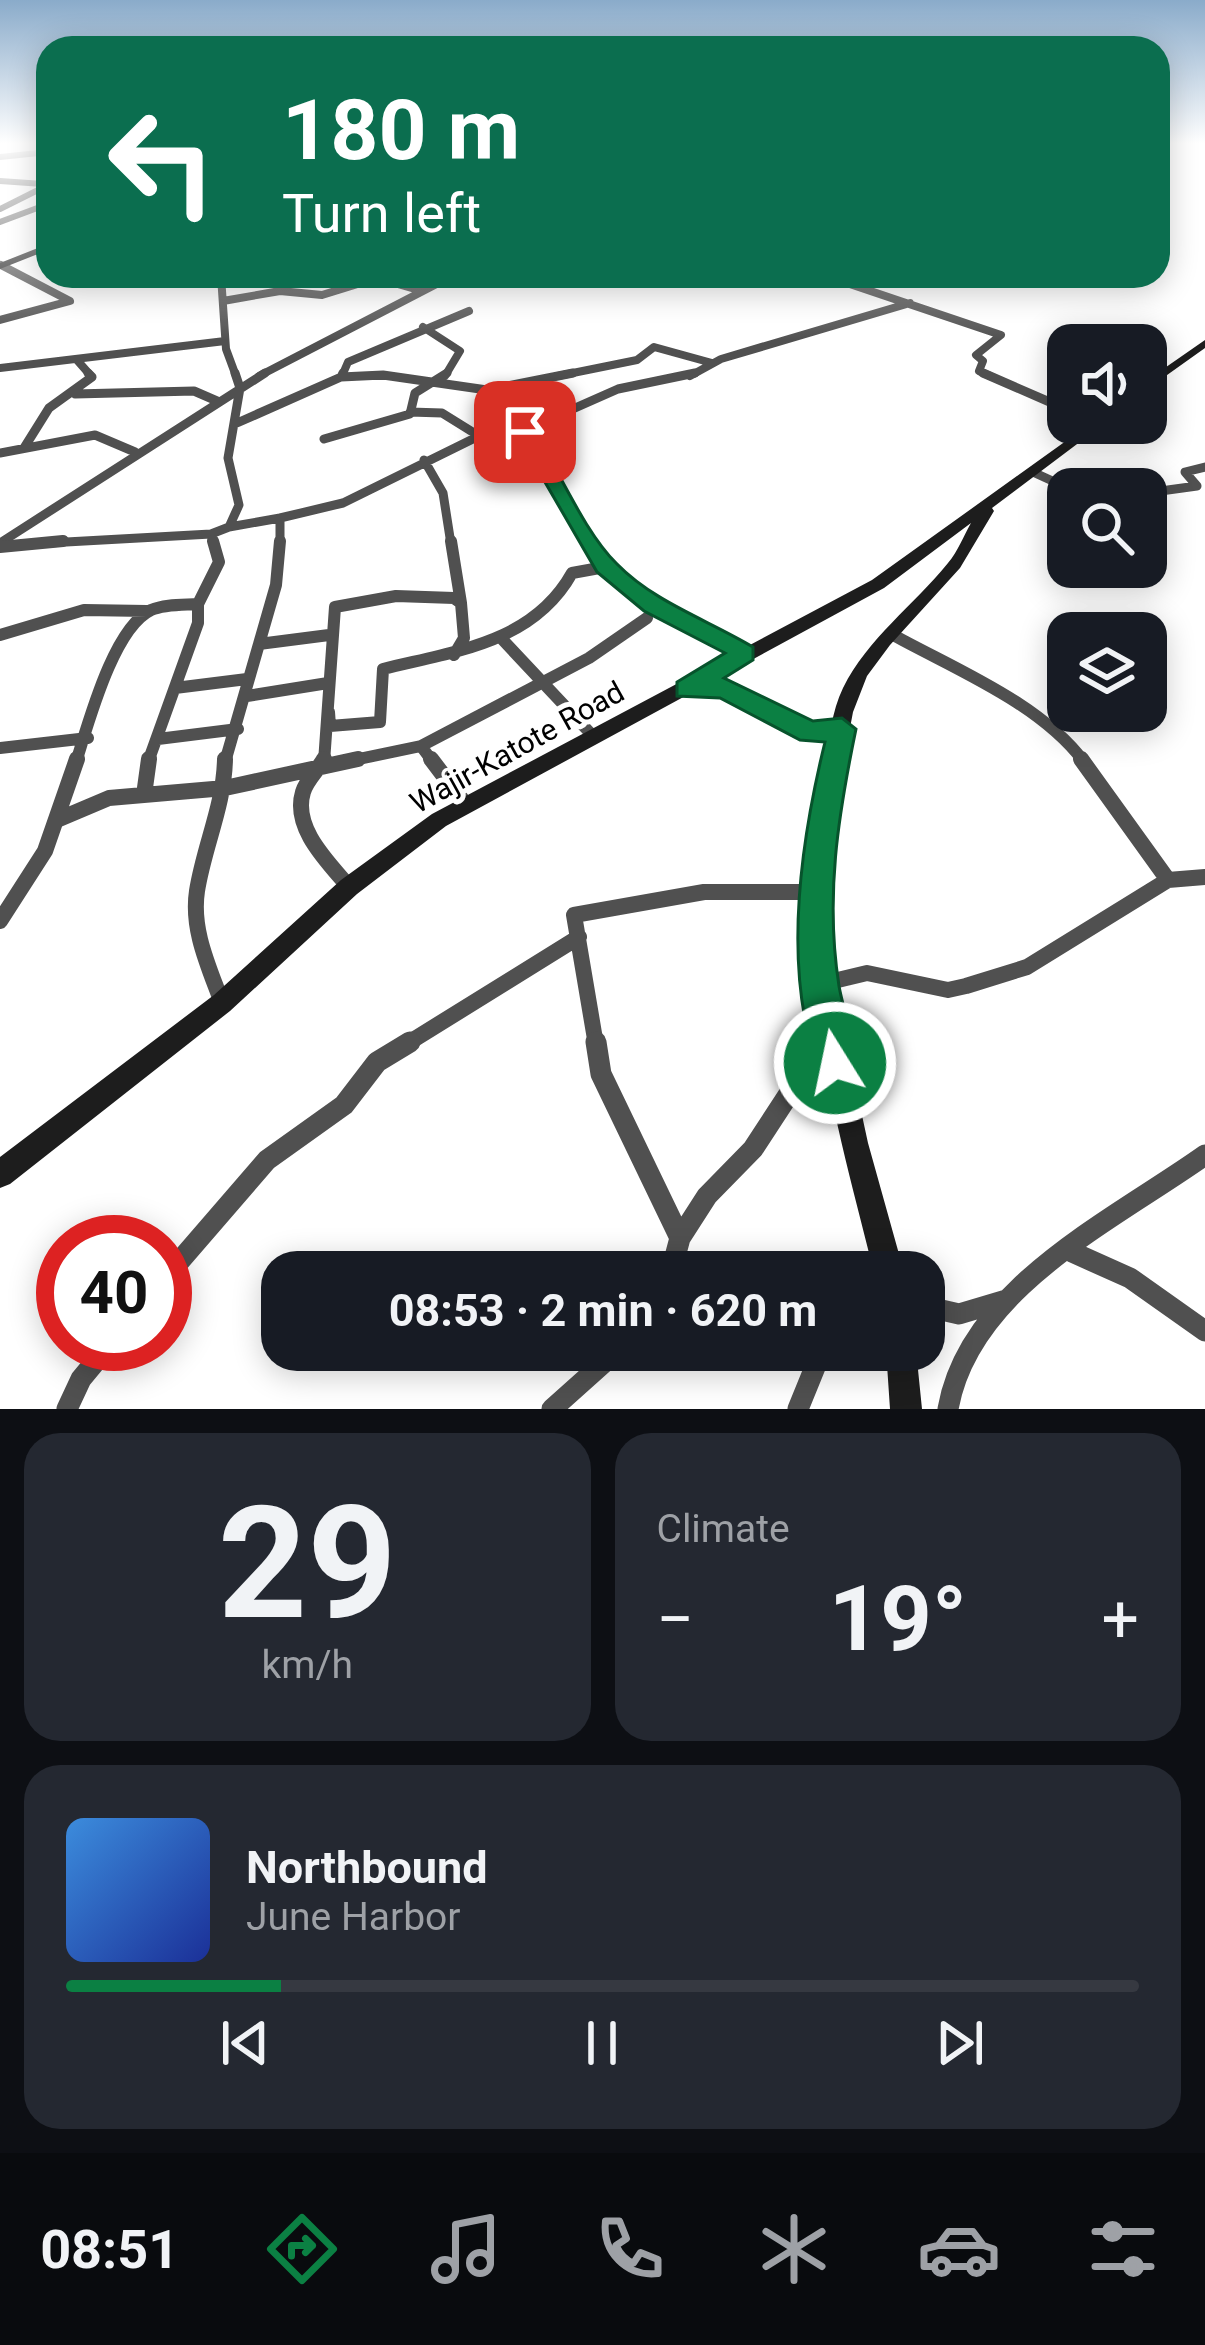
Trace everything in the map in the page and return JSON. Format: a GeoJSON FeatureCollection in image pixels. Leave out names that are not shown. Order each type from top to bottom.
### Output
{"type":"FeatureCollection","features":[{"type":"Feature","properties":{"kind":"street"},"geometry":{"type":"LineString","coordinates":[[0,222],[34,210]]}},
{"type":"Feature","properties":{"kind":"street"},"geometry":{"type":"LineString","coordinates":[[3,264],[36,252]]}},
{"type":"Feature","properties":{"kind":"street"},"geometry":{"type":"LineString","coordinates":[[3,264],[36,280]]}},
{"type":"Feature","properties":{"kind":"street"},"geometry":{"type":"LineString","coordinates":[[0,320],[70,301],[49,288]]}},
{"type":"Feature","properties":{"kind":"street"},"geometry":{"type":"LineString","coordinates":[[222,288],[225,341],[240,388],[228,458],[239,506],[229,527]]}},
{"type":"Feature","properties":{"kind":"street"},"geometry":{"type":"LineString","coordinates":[[223,301],[280,291],[329,294],[347,288]]}},
{"type":"Feature","properties":{"kind":"street"},"geometry":{"type":"LineString","coordinates":[[412,288],[422,291]]}},
{"type":"Feature","properties":{"kind":"street"},"geometry":{"type":"LineString","coordinates":[[0,545],[218,401],[428,288]]}},
{"type":"Feature","properties":{"kind":"street"},"geometry":{"type":"LineString","coordinates":[[863,288],[1000,335],[976,355],[983,361],[979,371],[1047,401]]}},
{"type":"Feature","properties":{"kind":"street"},"geometry":{"type":"LineString","coordinates":[[0,545],[211,534],[343,503],[479,436],[618,389],[684,379],[712,363],[910,303]]}},
{"type":"Feature","properties":{"kind":"street"},"geometry":{"type":"LineString","coordinates":[[341,376],[346,364],[424,326],[469,311]]}},
{"type":"Feature","properties":{"kind":"street"},"geometry":{"type":"LineString","coordinates":[[410,412],[416,393],[439,380],[460,351],[424,326]]}},
{"type":"Feature","properties":{"kind":"street"},"geometry":{"type":"LineString","coordinates":[[0,368],[225,341]]}},
{"type":"Feature","properties":{"kind":"street"},"geometry":{"type":"LineString","coordinates":[[1167,371],[1205,343]]}},
{"type":"Feature","properties":{"kind":"street"},"geometry":{"type":"LineString","coordinates":[[237,423],[341,376],[439,380],[487,390],[638,360],[654,347],[712,363]]}},
{"type":"Feature","properties":{"kind":"street"},"geometry":{"type":"LineString","coordinates":[[24,448],[50,408],[75,394],[93,374],[77,360]]}},
{"type":"Feature","properties":{"kind":"street"},"geometry":{"type":"LineString","coordinates":[[75,394],[194,391],[218,401]]}},
{"type":"Feature","properties":{"kind":"street"},"geometry":{"type":"LineString","coordinates":[[324,439],[352,423],[382,427],[410,412],[442,413],[479,436]]}},
{"type":"Feature","properties":{"kind":"street"},"geometry":{"type":"LineString","coordinates":[[518,425],[548,464],[605,567],[653,606],[685,618],[744,653]]}},
{"type":"Feature","properties":{"kind":"street"},"geometry":{"type":"LineString","coordinates":[[0,453],[100,435],[135,452]]}},
{"type":"Feature","properties":{"kind":"street","name":"Wajir-Katote Road"},"geometry":{"type":"LineString","coordinates":[[0,1174],[222,1003],[350,887],[465,804],[878,584],[1072,444]]}},
{"type":"Feature","properties":{"kind":"street"},"geometry":{"type":"LineString","coordinates":[[424,460],[443,493],[464,638],[454,655]]}},
{"type":"Feature","properties":{"kind":"street"},"geometry":{"type":"LineString","coordinates":[[1167,490],[1197,486],[1186,472],[1205,467]]}},
{"type":"Feature","properties":{"kind":"street"},"geometry":{"type":"LineString","coordinates":[[1035,473],[1047,478]]}},
{"type":"Feature","properties":{"kind":"street"},"geometry":{"type":"LineString","coordinates":[[884,1251],[835,1063],[821,984],[814,892],[819,830],[849,692],[869,658],[895,636],[904,616],[956,564],[975,524],[1004,493]]}},
{"type":"Feature","properties":{"kind":"street"},"geometry":{"type":"LineString","coordinates":[[222,1003],[194,910],[225,788],[225,760],[238,729],[276,585],[280,518]]}},
{"type":"Feature","properties":{"kind":"street"},"geometry":{"type":"LineString","coordinates":[[144,795],[198,623],[198,604],[219,562],[211,534]]}},
{"type":"Feature","properties":{"kind":"street"},"geometry":{"type":"LineString","coordinates":[[328,683],[330,726],[380,722],[383,669],[454,655],[502,639],[556,602],[572,573],[605,567]]}},
{"type":"Feature","properties":{"kind":"street"},"geometry":{"type":"LineString","coordinates":[[350,887],[306,835],[299,811],[306,778],[324,764],[329,635],[335,607],[347,601],[439,597],[460,604]]}},
{"type":"Feature","properties":{"kind":"street"},"geometry":{"type":"LineString","coordinates":[[0,634],[84,610],[152,611],[198,604]]}},
{"type":"Feature","properties":{"kind":"street"},"geometry":{"type":"LineString","coordinates":[[0,921],[27,884],[57,820],[104,683],[137,621],[152,611]]}},
{"type":"Feature","properties":{"kind":"street"},"geometry":{"type":"LineString","coordinates":[[57,820],[109,798],[225,788],[421,746],[589,658],[647,618]]}},
{"type":"Feature","properties":{"kind":"street"},"geometry":{"type":"LineString","coordinates":[[259,644],[329,635]]}},
{"type":"Feature","properties":{"kind":"street"},"geometry":{"type":"LineString","coordinates":[[895,636],[996,691],[1071,745],[1168,880]]}},
{"type":"Feature","properties":{"kind":"street"},"geometry":{"type":"LineString","coordinates":[[502,639],[593,736]]}},
{"type":"Feature","properties":{"kind":"street"},"geometry":{"type":"LineString","coordinates":[[175,688],[328,683]]}},
{"type":"Feature","properties":{"kind":"street"},"geometry":{"type":"LineString","coordinates":[[686,689],[724,688],[810,733],[842,729]]}},
{"type":"Feature","properties":{"kind":"street"},"geometry":{"type":"LineString","coordinates":[[158,739],[238,729]]}},
{"type":"Feature","properties":{"kind":"street"},"geometry":{"type":"LineString","coordinates":[[0,748],[88,738]]}},
{"type":"Feature","properties":{"kind":"street"},"geometry":{"type":"LineString","coordinates":[[421,746],[465,804]]}},
{"type":"Feature","properties":{"kind":"street"},"geometry":{"type":"LineString","coordinates":[[821,984],[867,973],[947,990],[966,986],[1027,967],[1127,900],[1168,880],[1205,877]]}},
{"type":"Feature","properties":{"kind":"street"},"geometry":{"type":"LineString","coordinates":[[680,1238],[601,1074],[574,915],[704,892],[814,892]]}},
{"type":"Feature","properties":{"kind":"street"},"geometry":{"type":"LineString","coordinates":[[192,1247],[267,1160],[344,1105],[377,1062],[579,937]]}},
{"type":"Feature","properties":{"kind":"street"},"geometry":{"type":"LineString","coordinates":[[677,1251],[707,1196],[753,1149],[802,1074],[835,1063]]}},
{"type":"Feature","properties":{"kind":"street"},"geometry":{"type":"LineString","coordinates":[[948,1409],[955,1370],[978,1331],[1072,1252],[1205,1155]]}},
{"type":"Feature","properties":{"kind":"street"},"geometry":{"type":"LineString","coordinates":[[1072,1252],[1130,1278],[1205,1331]]}},
{"type":"Feature","properties":{"kind":"street"},"geometry":{"type":"LineString","coordinates":[[945,1310],[959,1313],[1015,1297]]}},
{"type":"Feature","properties":{"kind":"street"},"geometry":{"type":"LineString","coordinates":[[67,1409],[88,1371]]}},
{"type":"Feature","properties":{"kind":"street"},"geometry":{"type":"LineString","coordinates":[[552,1409],[595,1371]]}},
{"type":"Feature","properties":{"kind":"street"},"geometry":{"type":"LineString","coordinates":[[798,1409],[813,1371]]}},
{"type":"Feature","properties":{"kind":"street"},"geometry":{"type":"LineString","coordinates":[[903,1371],[907,1409]]}},
{"type":"Feature","properties":{"kind":"route"},"geometry":{"type":"LineString","coordinates":[[525,432],[605,567],[653,606],[685,618],[744,653],[686,689],[724,688],[810,733],[842,729],[826,788],[814,892],[821,984],[835,1063]]}}]}
